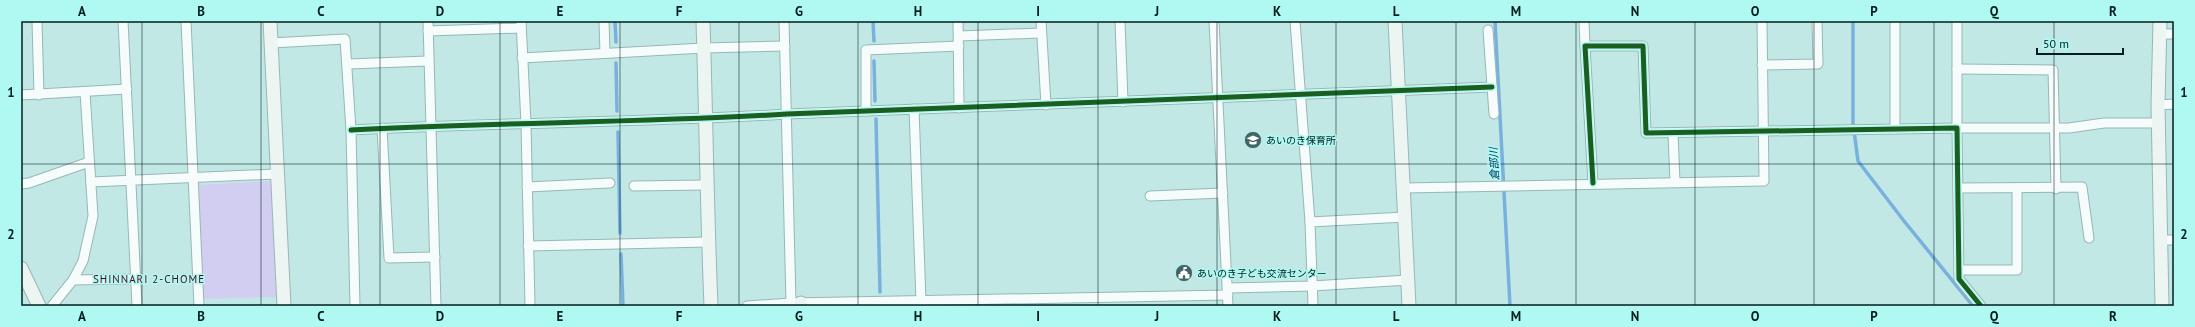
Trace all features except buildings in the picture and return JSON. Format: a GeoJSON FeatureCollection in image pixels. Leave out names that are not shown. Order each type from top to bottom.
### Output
{"type":"FeatureCollection","features":[{"type":"Feature","properties":{"kind":"street"},"geometry":{"type":"LineString","coordinates":[[37,21],[38,95]]}},
{"type":"Feature","properties":{"kind":"street"},"geometry":{"type":"LineString","coordinates":[[123,21],[137,306]]}},
{"type":"Feature","properties":{"kind":"street"},"geometry":{"type":"LineString","coordinates":[[186,21],[199,306]]}},
{"type":"Feature","properties":{"kind":"street"},"geometry":{"type":"LineString","coordinates":[[270,21],[276,174],[284,306]]}},
{"type":"Feature","properties":{"kind":"street"},"geometry":{"type":"LineString","coordinates":[[604,21],[605,53]]}},
{"type":"Feature","properties":{"kind":"street"},"geometry":{"type":"LineString","coordinates":[[703,21],[710,306]]}},
{"type":"Feature","properties":{"kind":"street"},"geometry":{"type":"LineString","coordinates":[[784,21],[787,114],[798,304]]}},
{"type":"Feature","properties":{"kind":"street"},"geometry":{"type":"LineString","coordinates":[[958,21],[959,108]]}},
{"type":"Feature","properties":{"kind":"street"},"geometry":{"type":"LineString","coordinates":[[1041,21],[1046,105]]}},
{"type":"Feature","properties":{"kind":"street"},"geometry":{"type":"LineString","coordinates":[[1120,21],[1124,102]]}},
{"type":"Feature","properties":{"kind":"street"},"geometry":{"type":"LineString","coordinates":[[1214,21],[1228,306]]}},
{"type":"Feature","properties":{"kind":"street"},"geometry":{"type":"LineString","coordinates":[[1295,21],[1310,222],[1313,306]]}},
{"type":"Feature","properties":{"kind":"street"},"geometry":{"type":"LineString","coordinates":[[1395,21],[1409,306]]}},
{"type":"Feature","properties":{"kind":"street"},"geometry":{"type":"LineString","coordinates":[[1584,21],[1593,183]]}},
{"type":"Feature","properties":{"kind":"street"},"geometry":{"type":"LineString","coordinates":[[1404,188],[1764,180],[1762,21]]}},
{"type":"Feature","properties":{"kind":"street"},"geometry":{"type":"LineString","coordinates":[[1762,65],[1818,64],[1817,21]]}},
{"type":"Feature","properties":{"kind":"street"},"geometry":{"type":"LineString","coordinates":[[1895,21],[1895,129]]}},
{"type":"Feature","properties":{"kind":"street"},"geometry":{"type":"LineString","coordinates":[[1957,21],[1959,279],[1981,306]]}},
{"type":"Feature","properties":{"kind":"street"},"geometry":{"type":"LineString","coordinates":[[436,306],[428,26],[521,24],[526,124],[530,306]]}},
{"type":"Feature","properties":{"kind":"street"},"geometry":{"type":"LineString","coordinates":[[2162,306],[2168,240],[2158,105],[2159,28],[2174,34]]}},
{"type":"Feature","properties":{"kind":"street"},"geometry":{"type":"LineString","coordinates":[[1488,30],[1494,114]]}},
{"type":"Feature","properties":{"kind":"street"},"geometry":{"type":"LineString","coordinates":[[959,36],[1041,33]]}},
{"type":"Feature","properties":{"kind":"street"},"geometry":{"type":"LineString","coordinates":[[271,42],[345,39],[348,64],[351,130],[355,306]]}},
{"type":"Feature","properties":{"kind":"street"},"geometry":{"type":"LineString","coordinates":[[522,58],[704,48],[785,46]]}},
{"type":"Feature","properties":{"kind":"street"},"geometry":{"type":"LineString","coordinates":[[866,111],[866,50],[959,46]]}},
{"type":"Feature","properties":{"kind":"street"},"geometry":{"type":"LineString","coordinates":[[1585,46],[1643,46],[1646,133],[1857,129],[2055,128],[2104,123],[2159,123]]}},
{"type":"Feature","properties":{"kind":"street"},"geometry":{"type":"LineString","coordinates":[[348,64],[428,61]]}},
{"type":"Feature","properties":{"kind":"street"},"geometry":{"type":"LineString","coordinates":[[1957,69],[2053,70],[2056,189]]}},
{"type":"Feature","properties":{"kind":"street"},"geometry":{"type":"LineString","coordinates":[[351,130],[431,126],[706,119],[787,114],[1218,99],[1492,87]]}},
{"type":"Feature","properties":{"kind":"street"},"geometry":{"type":"LineString","coordinates":[[21,95],[126,89]]}},
{"type":"Feature","properties":{"kind":"street"},"geometry":{"type":"LineString","coordinates":[[52,306],[73,280],[82,261],[94,216],[85,92]]}},
{"type":"Feature","properties":{"kind":"street"},"geometry":{"type":"LineString","coordinates":[[2158,105],[2174,104]]}},
{"type":"Feature","properties":{"kind":"street"},"geometry":{"type":"LineString","coordinates":[[914,109],[921,301]]}},
{"type":"Feature","properties":{"kind":"street"},"geometry":{"type":"LineString","coordinates":[[382,128],[389,258],[435,257]]}},
{"type":"Feature","properties":{"kind":"street"},"geometry":{"type":"LineString","coordinates":[[1673,132],[1674,182]]}},
{"type":"Feature","properties":{"kind":"street"},"geometry":{"type":"LineString","coordinates":[[21,184],[30,183],[89,162]]}},
{"type":"Feature","properties":{"kind":"street"},"geometry":{"type":"LineString","coordinates":[[91,182],[276,174]]}},
{"type":"Feature","properties":{"kind":"street"},"geometry":{"type":"LineString","coordinates":[[527,187],[610,183]]}},
{"type":"Feature","properties":{"kind":"street"},"geometry":{"type":"LineString","coordinates":[[634,186],[706,185]]}},
{"type":"Feature","properties":{"kind":"street"},"geometry":{"type":"LineString","coordinates":[[1958,188],[2056,189],[2082,187],[2089,238]]}},
{"type":"Feature","properties":{"kind":"street"},"geometry":{"type":"LineString","coordinates":[[1959,270],[2017,270],[2017,188]]}},
{"type":"Feature","properties":{"kind":"street"},"geometry":{"type":"LineString","coordinates":[[1150,196],[1223,193]]}},
{"type":"Feature","properties":{"kind":"street"},"geometry":{"type":"LineString","coordinates":[[1310,222],[1405,217]]}},
{"type":"Feature","properties":{"kind":"street"},"geometry":{"type":"LineString","coordinates":[[528,246],[708,242]]}},
{"type":"Feature","properties":{"kind":"street"},"geometry":{"type":"LineString","coordinates":[[21,268],[39,306]]}},
{"type":"Feature","properties":{"kind":"street"},"geometry":{"type":"LineString","coordinates":[[73,280],[136,279]]}},
{"type":"Feature","properties":{"kind":"street"},"geometry":{"type":"LineString","coordinates":[[747,306],[921,301],[1140,302],[1228,292],[1408,280]]}},
{"type":"Feature","properties":{"kind":"shaded area"},"geometry":{"type":"Polygon","coordinates":[[[271,181],[277,297],[203,299],[197,185],[271,181]]]}},
{"type":"Feature","properties":{"kind":"waterway"},"geometry":{"type":"LineString","coordinates":[[615,21],[616,42]]}},
{"type":"Feature","properties":{"kind":"waterway"},"geometry":{"type":"LineString","coordinates":[[873,21],[874,41]]}},
{"type":"Feature","properties":{"kind":"waterway","name":"倉部川"},"geometry":{"type":"LineString","coordinates":[[1495,21],[1510,306]]}},
{"type":"Feature","properties":{"kind":"waterway"},"geometry":{"type":"LineString","coordinates":[[1853,21],[1853,123],[1858,161],[1904,221],[1973,306]]}},
{"type":"Feature","properties":{"kind":"waterway"},"geometry":{"type":"LineString","coordinates":[[874,61],[875,101]]}},
{"type":"Feature","properties":{"kind":"waterway"},"geometry":{"type":"LineString","coordinates":[[616,63],[617,111]]}},
{"type":"Feature","properties":{"kind":"waterway"},"geometry":{"type":"LineString","coordinates":[[876,119],[880,292]]}},
{"type":"Feature","properties":{"kind":"waterway"},"geometry":{"type":"LineString","coordinates":[[618,132],[620,233]]}},
{"type":"Feature","properties":{"kind":"waterway"},"geometry":{"type":"LineString","coordinates":[[621,254],[623,306]]}},
{"type":"Feature","properties":{"kind":"cycle path"},"geometry":{"type":"LineString","coordinates":[[1593,183],[1585,46],[1643,46],[1646,133],[1957,128],[1959,279],[1981,306]]}},
{"type":"Feature","properties":{"kind":"cycle path"},"geometry":{"type":"LineString","coordinates":[[351,130],[460,125],[733,117],[1492,87]]}},
{"type":"Feature","properties":{"kind":"place","name":"あいのき保育所"},"geometry":{"type":"Point","coordinates":[1253,140]}},
{"type":"Feature","properties":{"kind":"place","name":"あいのき子ども交流センター"},"geometry":{"type":"Point","coordinates":[1184,273]}},
{"type":"Feature","properties":{"kind":"district","name":"SHINNARI 2-CHOME"},"geometry":{"type":"Point","coordinates":[149,279]}}]}
